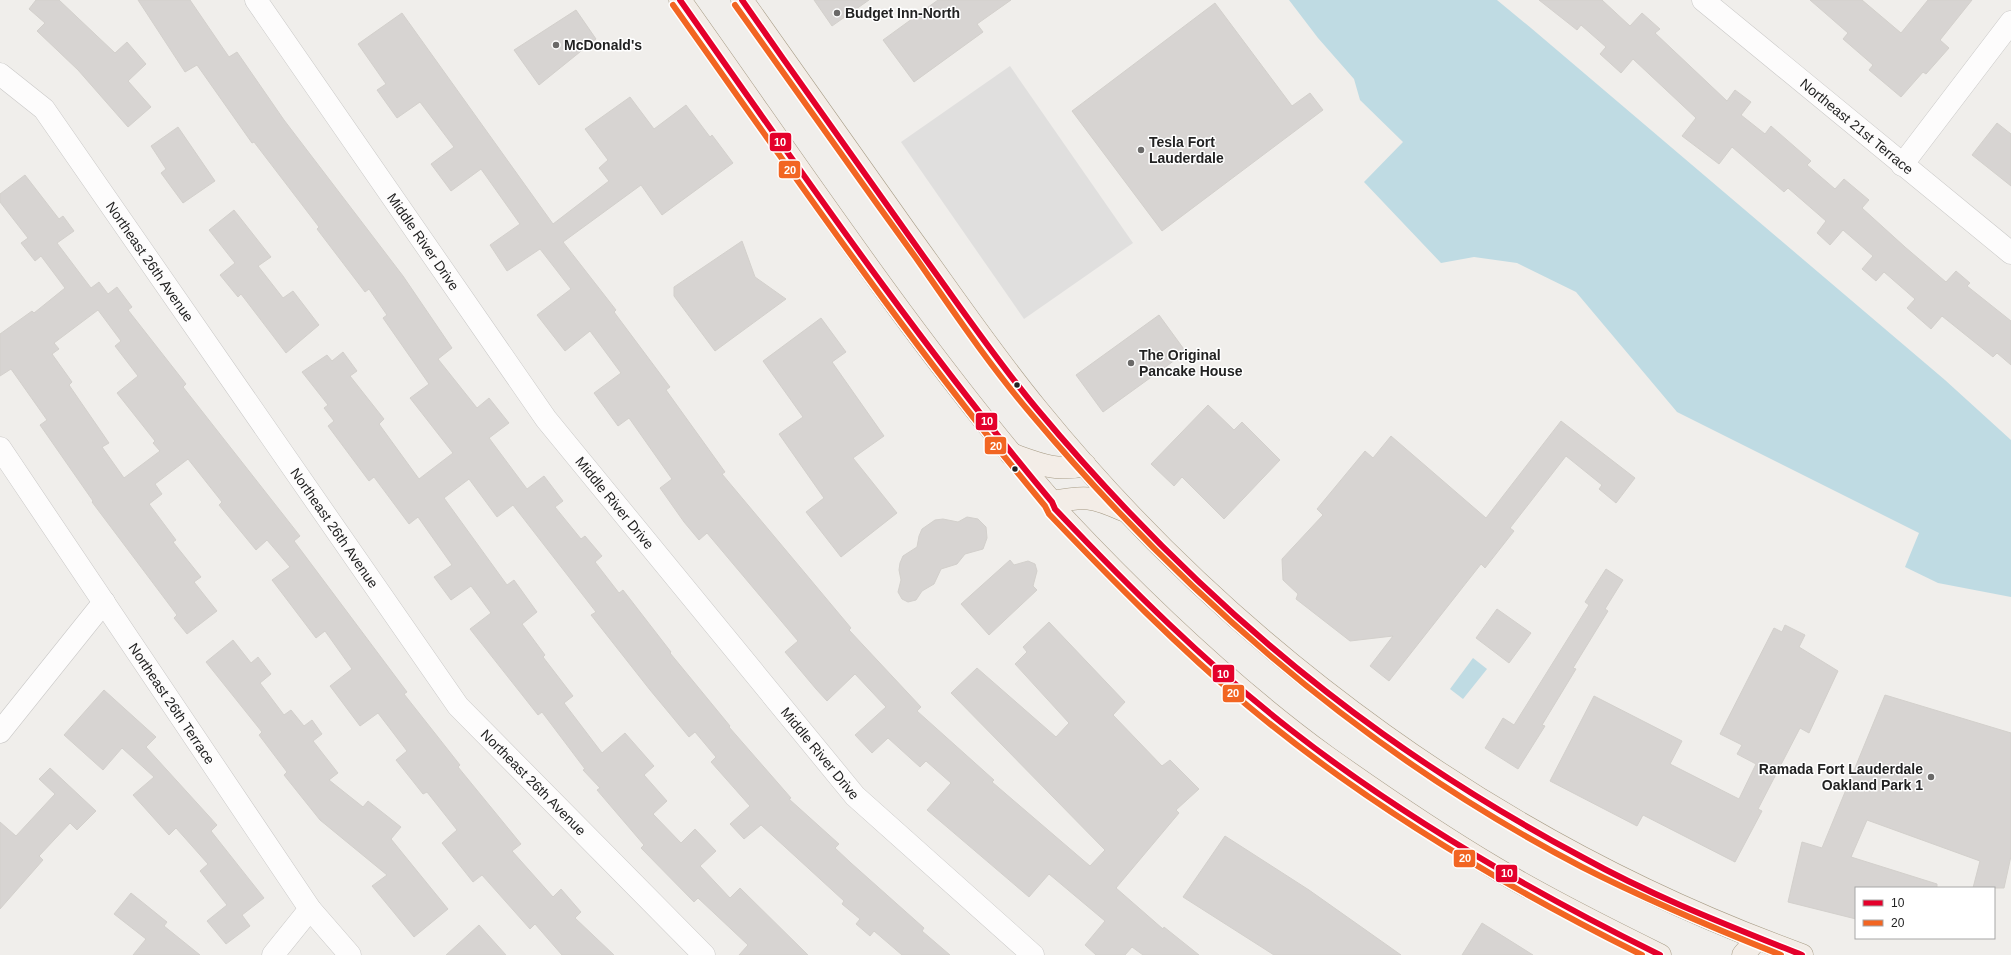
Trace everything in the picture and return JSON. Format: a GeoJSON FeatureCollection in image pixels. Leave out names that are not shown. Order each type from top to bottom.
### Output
{"type":"FeatureCollection","features":[{"type":"Feature","properties":{"kind":"main road"},"geometry":{"type":"LineString","coordinates":[[680,0],[901,311],[1010,453],[1052,502],[1055,508],[1092,548],[1183,637],[1248,693],[1326,756],[1385,797],[1496,869],[1613,932],[1660,955]]}},
{"type":"Feature","properties":{"kind":"main road"},"geometry":{"type":"LineString","coordinates":[[742,0],[1001,363],[1085,465],[1127,512],[1224,607],[1291,665],[1415,758],[1471,795],[1550,841],[1618,876],[1757,939],[1802,955]]}},
{"type":"Feature","properties":{"kind":"main road"},"geometry":{"type":"LineString","coordinates":[[1010,453],[1046,466],[1069,469],[1085,465]]}},
{"type":"Feature","properties":{"kind":"main road"},"geometry":{"type":"LineString","coordinates":[[1052,502],[1079,497],[1099,499],[1127,512]]}},
{"type":"Feature","properties":{"kind":"main road"},"geometry":{"type":"LineString","coordinates":[[1743,955],[1757,939]]}},
{"type":"Feature","properties":{"kind":"street","name":"Middle River Drive"},"geometry":{"type":"LineString","coordinates":[[256,0],[546,419],[855,796],[1033,955]]}},
{"type":"Feature","properties":{"kind":"street","name":"Northeast 21st Terrace"},"geometry":{"type":"LineString","coordinates":[[1703,0],[2011,253]]}},
{"type":"Feature","properties":{"kind":"street"},"geometry":{"type":"LineString","coordinates":[[1902,164],[2011,22]]}},
{"type":"Feature","properties":{"kind":"street","name":"Northeast 26th Avenue"},"geometry":{"type":"LineString","coordinates":[[0,74],[44,109],[458,706],[704,955]]}},
{"type":"Feature","properties":{"kind":"street","name":"Northeast 26th Terrace"},"geometry":{"type":"LineString","coordinates":[[0,448],[310,909],[350,955]]}},
{"type":"Feature","properties":{"kind":"street"},"geometry":{"type":"LineString","coordinates":[[0,732],[104,602]]}},
{"type":"Feature","properties":{"kind":"street"},"geometry":{"type":"LineString","coordinates":[[273,955],[310,909]]}},
{"type":"Feature","properties":{"kind":"shaded area"},"geometry":{"type":"Polygon","coordinates":[[[1010,66],[1133,243],[1024,319],[901,142],[1010,66]]]}},
{"type":"Feature","properties":{"kind":"water"},"geometry":{"type":"Polygon","coordinates":[[[1289,0],[1497,0],[1531,28],[1945,380],[2011,440],[2011,597],[1938,583],[1905,567],[1919,533],[1677,412],[1576,292],[1517,263],[1474,257],[1441,263],[1364,182],[1403,142],[1360,100],[1354,79],[1318,38],[1289,0]]]}},
{"type":"Feature","properties":{"kind":"water"},"geometry":{"type":"Polygon","coordinates":[[[1473,658],[1487,669],[1463,699],[1450,689],[1473,658]]]}},
{"type":"Feature","properties":{"kind":"building"},"geometry":{"type":"Polygon","coordinates":[[[36,0],[59,0],[115,53],[127,42],[146,64],[128,81],[151,107],[128,127],[78,70],[37,31],[45,23],[29,9],[36,0]]]}},
{"type":"Feature","properties":{"kind":"building"},"geometry":{"type":"Polygon","coordinates":[[[138,0],[190,0],[229,57],[237,52],[284,120],[403,276],[452,348],[438,359],[477,408],[489,398],[509,423],[489,438],[527,489],[544,476],[563,501],[555,507],[581,539],[585,536],[602,556],[595,562],[619,593],[623,590],[671,652],[670,653],[730,726],[729,727],[791,798],[789,799],[839,844],[835,848],[924,928],[922,931],[950,955],[902,955],[874,931],[870,936],[856,924],[860,919],[842,904],[844,901],[761,825],[744,839],[730,824],[750,806],[711,762],[716,757],[695,732],[689,737],[650,690],[591,615],[596,612],[513,505],[497,517],[469,479],[444,498],[507,585],[514,580],[537,612],[522,624],[545,655],[543,657],[573,696],[564,703],[602,753],[625,733],[654,766],[644,775],[667,801],[653,814],[681,843],[695,829],[716,851],[700,866],[730,898],[740,888],[808,955],[739,955],[748,945],[698,898],[694,902],[641,848],[644,845],[597,790],[600,788],[583,770],[585,769],[542,712],[538,715],[470,629],[491,613],[471,586],[451,600],[434,577],[452,565],[418,517],[409,524],[374,477],[369,481],[328,426],[334,421],[324,408],[328,405],[302,372],[327,355],[332,361],[343,352],[357,371],[350,376],[384,419],[379,424],[419,479],[453,453],[410,398],[429,384],[383,318],[387,315],[369,289],[365,292],[317,229],[319,227],[254,142],[252,143],[197,65],[185,72],[138,0]]]}},
{"type":"Feature","properties":{"kind":"building","name":"Budget Inn-North"},"geometry":{"type":"Polygon","coordinates":[[[814,0],[869,0],[832,26],[814,0]]]}},
{"type":"Feature","properties":{"kind":"building"},"geometry":{"type":"Polygon","coordinates":[[[938,0],[1011,0],[977,24],[983,32],[914,82],[883,40],[938,0]]]}},
{"type":"Feature","properties":{"kind":"building"},"geometry":{"type":"Polygon","coordinates":[[[1539,0],[1602,0],[1630,26],[1642,13],[1660,29],[1655,33],[1727,101],[1735,90],[1751,102],[1741,115],[1765,134],[1771,126],[1811,161],[1807,165],[1835,189],[1844,179],[1869,200],[1862,208],[1946,282],[1956,271],[1970,283],[1967,286],[2011,321],[2011,365],[1997,353],[1993,357],[1942,316],[1931,329],[1907,308],[1915,299],[1884,272],[1876,281],[1862,269],[1873,256],[1843,230],[1830,245],[1817,233],[1826,221],[1788,188],[1784,192],[1732,147],[1719,164],[1682,136],[1696,118],[1633,59],[1621,73],[1600,54],[1606,47],[1581,25],[1577,30],[1539,0]]]}},
{"type":"Feature","properties":{"kind":"building"},"geometry":{"type":"Polygon","coordinates":[[[1810,0],[1862,0],[1901,33],[1928,0],[1972,0],[1940,40],[1949,48],[1926,74],[1923,72],[1901,97],[1869,70],[1873,65],[1843,39],[1848,33],[1810,0]]]}},
{"type":"Feature","properties":{"kind":"building"},"geometry":{"type":"Polygon","coordinates":[[[1215,3],[1292,106],[1310,93],[1323,110],[1162,231],[1072,111],[1215,3]]]}},
{"type":"Feature","properties":{"kind":"building","name":"McDonald's"},"geometry":{"type":"Polygon","coordinates":[[[576,10],[596,39],[539,85],[514,50],[576,10]]]}},
{"type":"Feature","properties":{"kind":"building"},"geometry":{"type":"Polygon","coordinates":[[[402,13],[553,224],[609,181],[599,168],[608,160],[585,129],[630,97],[654,129],[686,105],[710,137],[712,135],[733,163],[662,215],[641,185],[563,242],[616,310],[614,312],[670,387],[666,390],[725,472],[722,474],[851,628],[849,630],[921,707],[917,711],[994,780],[992,782],[1090,866],[1105,850],[951,693],[977,668],[1056,737],[1069,723],[1015,664],[1027,652],[1023,647],[1049,622],[1125,702],[1113,715],[1162,766],[1170,760],[1199,789],[1176,810],[1179,813],[1116,888],[1163,929],[1164,927],[1199,955],[1143,955],[1132,947],[1125,955],[1096,955],[1085,945],[1105,921],[1049,874],[1029,897],[927,810],[951,783],[926,761],[920,767],[888,738],[872,753],[855,735],[886,707],[855,674],[827,701],[816,689],[785,652],[798,641],[707,533],[699,540],[684,522],[660,488],[672,479],[629,418],[618,426],[594,393],[621,373],[590,331],[565,351],[537,315],[571,289],[540,249],[507,271],[490,245],[520,224],[481,169],[451,191],[431,164],[454,147],[420,102],[397,118],[377,90],[386,84],[358,44],[402,13]]]}},
{"type":"Feature","properties":{"kind":"building"},"geometry":{"type":"Polygon","coordinates":[[[1997,123],[2011,134],[2011,186],[1972,155],[1997,123]]]}},
{"type":"Feature","properties":{"kind":"building"},"geometry":{"type":"Polygon","coordinates":[[[178,127],[215,181],[183,203],[161,173],[166,169],[151,146],[178,127]]]}},
{"type":"Feature","properties":{"kind":"building"},"geometry":{"type":"Polygon","coordinates":[[[25,175],[59,219],[63,216],[74,231],[57,243],[91,288],[99,282],[108,294],[117,287],[132,307],[128,310],[186,384],[183,387],[300,536],[294,541],[407,692],[404,694],[460,765],[458,767],[521,844],[512,851],[553,897],[561,889],[581,912],[575,918],[614,955],[562,955],[535,924],[530,929],[482,875],[473,882],[442,843],[457,830],[427,792],[423,794],[396,760],[407,751],[378,713],[360,726],[330,686],[352,669],[325,631],[316,638],[272,580],[290,567],[267,540],[256,550],[219,505],[222,502],[188,459],[155,484],[162,494],[149,504],[176,540],[173,542],[201,577],[194,582],[217,611],[187,634],[174,618],[177,615],[92,502],[93,501],[40,425],[47,420],[11,369],[0,376],[0,334],[32,311],[34,313],[65,288],[41,256],[35,261],[21,243],[28,238],[0,202],[0,194],[25,175]],[[98,310],[54,343],[59,349],[52,354],[72,382],[69,385],[109,443],[102,447],[124,478],[160,451],[153,443],[155,441],[117,393],[138,376],[115,346],[121,341],[98,310]]]}},
{"type":"Feature","properties":{"kind":"building"},"geometry":{"type":"Polygon","coordinates":[[[234,210],[271,257],[258,266],[283,298],[293,291],[319,325],[286,353],[241,294],[238,297],[220,275],[235,263],[209,230],[234,210]]]}},
{"type":"Feature","properties":{"kind":"building"},"geometry":{"type":"Polygon","coordinates":[[[742,241],[755,277],[786,299],[715,351],[674,296],[674,287],[742,241]]]}},
{"type":"Feature","properties":{"kind":"building","name":"The Original Pancake House"},"geometry":{"type":"Polygon","coordinates":[[[1159,315],[1186,352],[1103,412],[1076,375],[1159,315]]]}},
{"type":"Feature","properties":{"kind":"building"},"geometry":{"type":"Polygon","coordinates":[[[821,318],[846,352],[832,362],[884,436],[853,458],[897,513],[841,557],[806,512],[824,498],[779,434],[803,417],[763,361],[821,318]]]}},
{"type":"Feature","properties":{"kind":"building"},"geometry":{"type":"Polygon","coordinates":[[[1208,405],[1234,430],[1242,422],[1280,460],[1224,519],[1182,477],[1174,486],[1151,464],[1208,405]]]}},
{"type":"Feature","properties":{"kind":"building"},"geometry":{"type":"Polygon","coordinates":[[[1561,421],[1635,478],[1616,503],[1599,489],[1602,485],[1566,456],[1510,528],[1514,531],[1485,568],[1481,564],[1389,681],[1370,666],[1393,636],[1350,641],[1296,599],[1298,594],[1283,580],[1282,559],[1323,515],[1317,509],[1365,451],[1373,458],[1391,436],[1486,518],[1561,421]]]}},
{"type":"Feature","properties":{"kind":"building"},"geometry":{"type":"Polygon","coordinates":[[[967,517],[978,519],[986,527],[987,538],[983,549],[965,554],[957,564],[941,569],[934,584],[922,591],[916,600],[908,602],[902,599],[898,592],[901,580],[899,570],[900,563],[903,556],[917,547],[922,529],[935,520],[943,519],[958,522],[967,517]]]}},
{"type":"Feature","properties":{"kind":"building"},"geometry":{"type":"Polygon","coordinates":[[[1010,560],[1014,565],[1028,561],[1035,564],[1037,571],[1033,586],[1037,590],[989,635],[961,604],[1010,560]]]}},
{"type":"Feature","properties":{"kind":"building"},"geometry":{"type":"Polygon","coordinates":[[[1606,569],[1623,580],[1605,609],[1608,611],[1573,668],[1576,669],[1542,725],[1545,726],[1518,769],[1485,748],[1503,718],[1514,725],[1589,605],[1585,602],[1606,569]]]}},
{"type":"Feature","properties":{"kind":"building"},"geometry":{"type":"Polygon","coordinates":[[[1497,609],[1531,633],[1509,663],[1476,638],[1497,609]]]}},
{"type":"Feature","properties":{"kind":"building"},"geometry":{"type":"Polygon","coordinates":[[[1785,625],[1805,635],[1799,647],[1838,671],[1809,733],[1800,728],[1758,809],[1762,811],[1735,862],[1643,815],[1637,826],[1550,781],[1594,696],[1682,741],[1670,764],[1739,799],[1756,764],[1737,754],[1742,745],[1720,734],[1774,628],[1782,632],[1785,625]]]}},
{"type":"Feature","properties":{"kind":"building"},"geometry":{"type":"Polygon","coordinates":[[[233,640],[251,663],[258,657],[271,674],[260,683],[284,715],[291,710],[304,726],[312,720],[322,734],[313,741],[338,773],[329,780],[363,807],[368,801],[401,827],[391,839],[448,909],[414,937],[372,886],[387,875],[320,820],[284,775],[287,772],[259,735],[262,732],[206,662],[233,640]]]}},
{"type":"Feature","properties":{"kind":"building"},"geometry":{"type":"Polygon","coordinates":[[[104,690],[156,737],[146,747],[217,825],[211,831],[264,898],[242,915],[250,926],[226,944],[207,921],[227,905],[200,871],[208,864],[176,828],[169,835],[133,795],[154,777],[122,748],[103,770],[64,735],[104,690]]]}},
{"type":"Feature","properties":{"kind":"building","name":"Ramada Fort Lauderdale Oakland Park 1"},"geometry":{"type":"Polygon","coordinates":[[[1885,695],[2011,733],[2011,856],[2004,888],[1973,887],[1980,861],[1867,820],[1851,857],[1937,884],[1937,887],[1855,887],[1855,919],[1788,902],[1802,842],[1822,848],[1885,695]]]}},
{"type":"Feature","properties":{"kind":"building"},"geometry":{"type":"Polygon","coordinates":[[[50,768],[96,811],[77,830],[70,823],[39,856],[43,860],[0,909],[0,822],[16,836],[55,794],[39,779],[50,768]]]}},
{"type":"Feature","properties":{"kind":"building"},"geometry":{"type":"Polygon","coordinates":[[[1225,836],[1309,890],[1401,955],[1274,955],[1183,897],[1225,836]]]}},
{"type":"Feature","properties":{"kind":"building"},"geometry":{"type":"Polygon","coordinates":[[[131,893],[167,922],[164,926],[200,955],[133,955],[146,939],[114,914],[131,893]]]}},
{"type":"Feature","properties":{"kind":"building"},"geometry":{"type":"Polygon","coordinates":[[[1482,923],[1533,955],[1462,955],[1482,923]]]}},
{"type":"Feature","properties":{"kind":"building"},"geometry":{"type":"Polygon","coordinates":[[[479,925],[506,955],[446,955],[479,925]]]}},
{"type":"Feature","properties":{"kind":"transit line","name":"10"},"geometry":{"type":"LineString","coordinates":[[680,0],[861,255],[954,380],[1052,502],[1055,509],[1168,624],[1228,678],[1291,730],[1378,794],[1516,879],[1611,931],[1660,955]]}},
{"type":"Feature","properties":{"kind":"transit line","name":"10"},"geometry":{"type":"LineString","coordinates":[[742,0],[965,315],[1022,391],[1076,454],[1157,541],[1244,623],[1335,699],[1431,767],[1505,814],[1635,885],[1746,933],[1802,955]]}},
{"type":"Feature","properties":{"kind":"transit line","name":"20"},"geometry":{"type":"LineString","coordinates":[[673,5],[854,259],[947,384],[1045,506],[1049,514],[1146,613],[1196,661],[1248,706],[1294,743],[1389,811],[1488,872],[1590,929],[1642,955]]}},
{"type":"Feature","properties":{"kind":"transit line","name":"20"},"geometry":{"type":"LineString","coordinates":[[735,5],[972,338],[1016,396],[1091,482],[1153,547],[1218,609],[1285,668],[1355,723],[1428,775],[1504,823],[1582,867],[1631,891],[1705,924],[1781,955]]}},
{"type":"Feature","properties":{"kind":"place","name":"Budget Inn-North"},"geometry":{"type":"Point","coordinates":[837,13]}},
{"type":"Feature","properties":{"kind":"place","name":"McDonald's"},"geometry":{"type":"Point","coordinates":[556,45]}},
{"type":"Feature","properties":{"kind":"place","name":"Tesla Fort Lauderdale"},"geometry":{"type":"Point","coordinates":[1141,150]}},
{"type":"Feature","properties":{"kind":"place","name":"The Original Pancake House"},"geometry":{"type":"Point","coordinates":[1131,363]}},
{"type":"Feature","properties":{"kind":"place","name":"Ramada Fort Lauderdale Oakland Park 1"},"geometry":{"type":"Point","coordinates":[1931,777]}}]}
